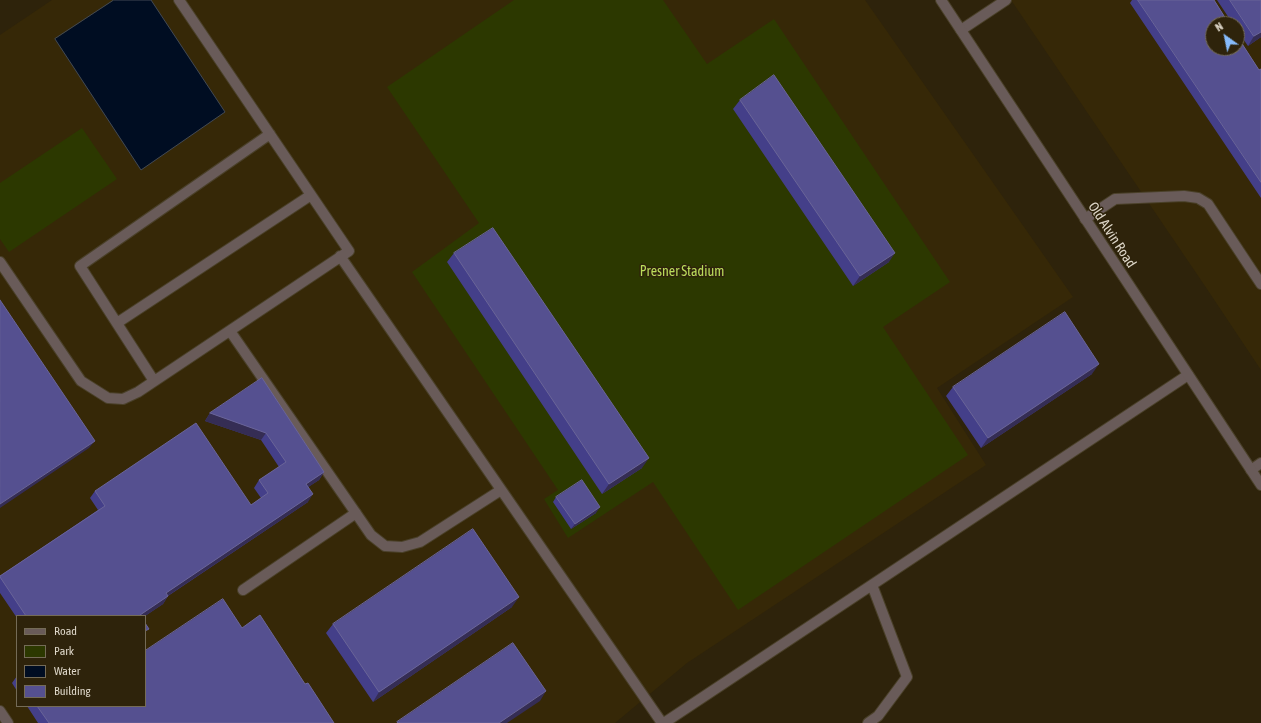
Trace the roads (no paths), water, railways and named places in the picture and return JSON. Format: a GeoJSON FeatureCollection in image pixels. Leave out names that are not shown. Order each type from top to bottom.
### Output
{"type":"FeatureCollection","features":[{"type":"Feature","properties":{"kind":"street"},"geometry":{"type":"LineString","coordinates":[[0,262],[81,381],[108,398],[123,399],[138,392],[349,251],[179,0]]}},
{"type":"Feature","properties":{"kind":"street","name":"Old Alvin Road"},"geometry":{"type":"LineString","coordinates":[[941,0],[1261,485]]}},
{"type":"Feature","properties":{"kind":"street"},"geometry":{"type":"LineString","coordinates":[[961,30],[1006,0]]}},
{"type":"Feature","properties":{"kind":"street"},"geometry":{"type":"LineString","coordinates":[[154,381],[80,266],[270,134]]}},
{"type":"Feature","properties":{"kind":"street"},"geometry":{"type":"LineString","coordinates":[[117,323],[311,195]]}},
{"type":"Feature","properties":{"kind":"street"},"geometry":{"type":"LineString","coordinates":[[1085,219],[1115,200],[1184,196],[1198,198],[1208,204],[1261,284]]}},
{"type":"Feature","properties":{"kind":"street"},"geometry":{"type":"LineString","coordinates":[[340,256],[663,723],[1188,375]]}},
{"type":"Feature","properties":{"kind":"street"},"geometry":{"type":"LineString","coordinates":[[230,330],[371,535],[385,546],[402,547],[420,542],[501,490]]}},
{"type":"Feature","properties":{"kind":"street"},"geometry":{"type":"LineString","coordinates":[[1250,470],[1261,463]]}},
{"type":"Feature","properties":{"kind":"street"},"geometry":{"type":"LineString","coordinates":[[243,590],[356,513]]}},
{"type":"Feature","properties":{"kind":"street"},"geometry":{"type":"LineString","coordinates":[[868,723],[878,716],[907,676],[872,585]]}},
{"type":"Feature","properties":{"kind":"street"},"geometry":{"type":"LineString","coordinates":[[0,711],[8,723]]}},
{"type":"Feature","properties":{"kind":"water"},"geometry":{"type":"Polygon","coordinates":[[[114,0],[151,0],[225,112],[141,170],[55,39],[114,0]]]}},
{"type":"Feature","properties":{"kind":"park label","name":"Presner Stadium"},"geometry":{"type":"Point","coordinates":[682,272]}}]}
